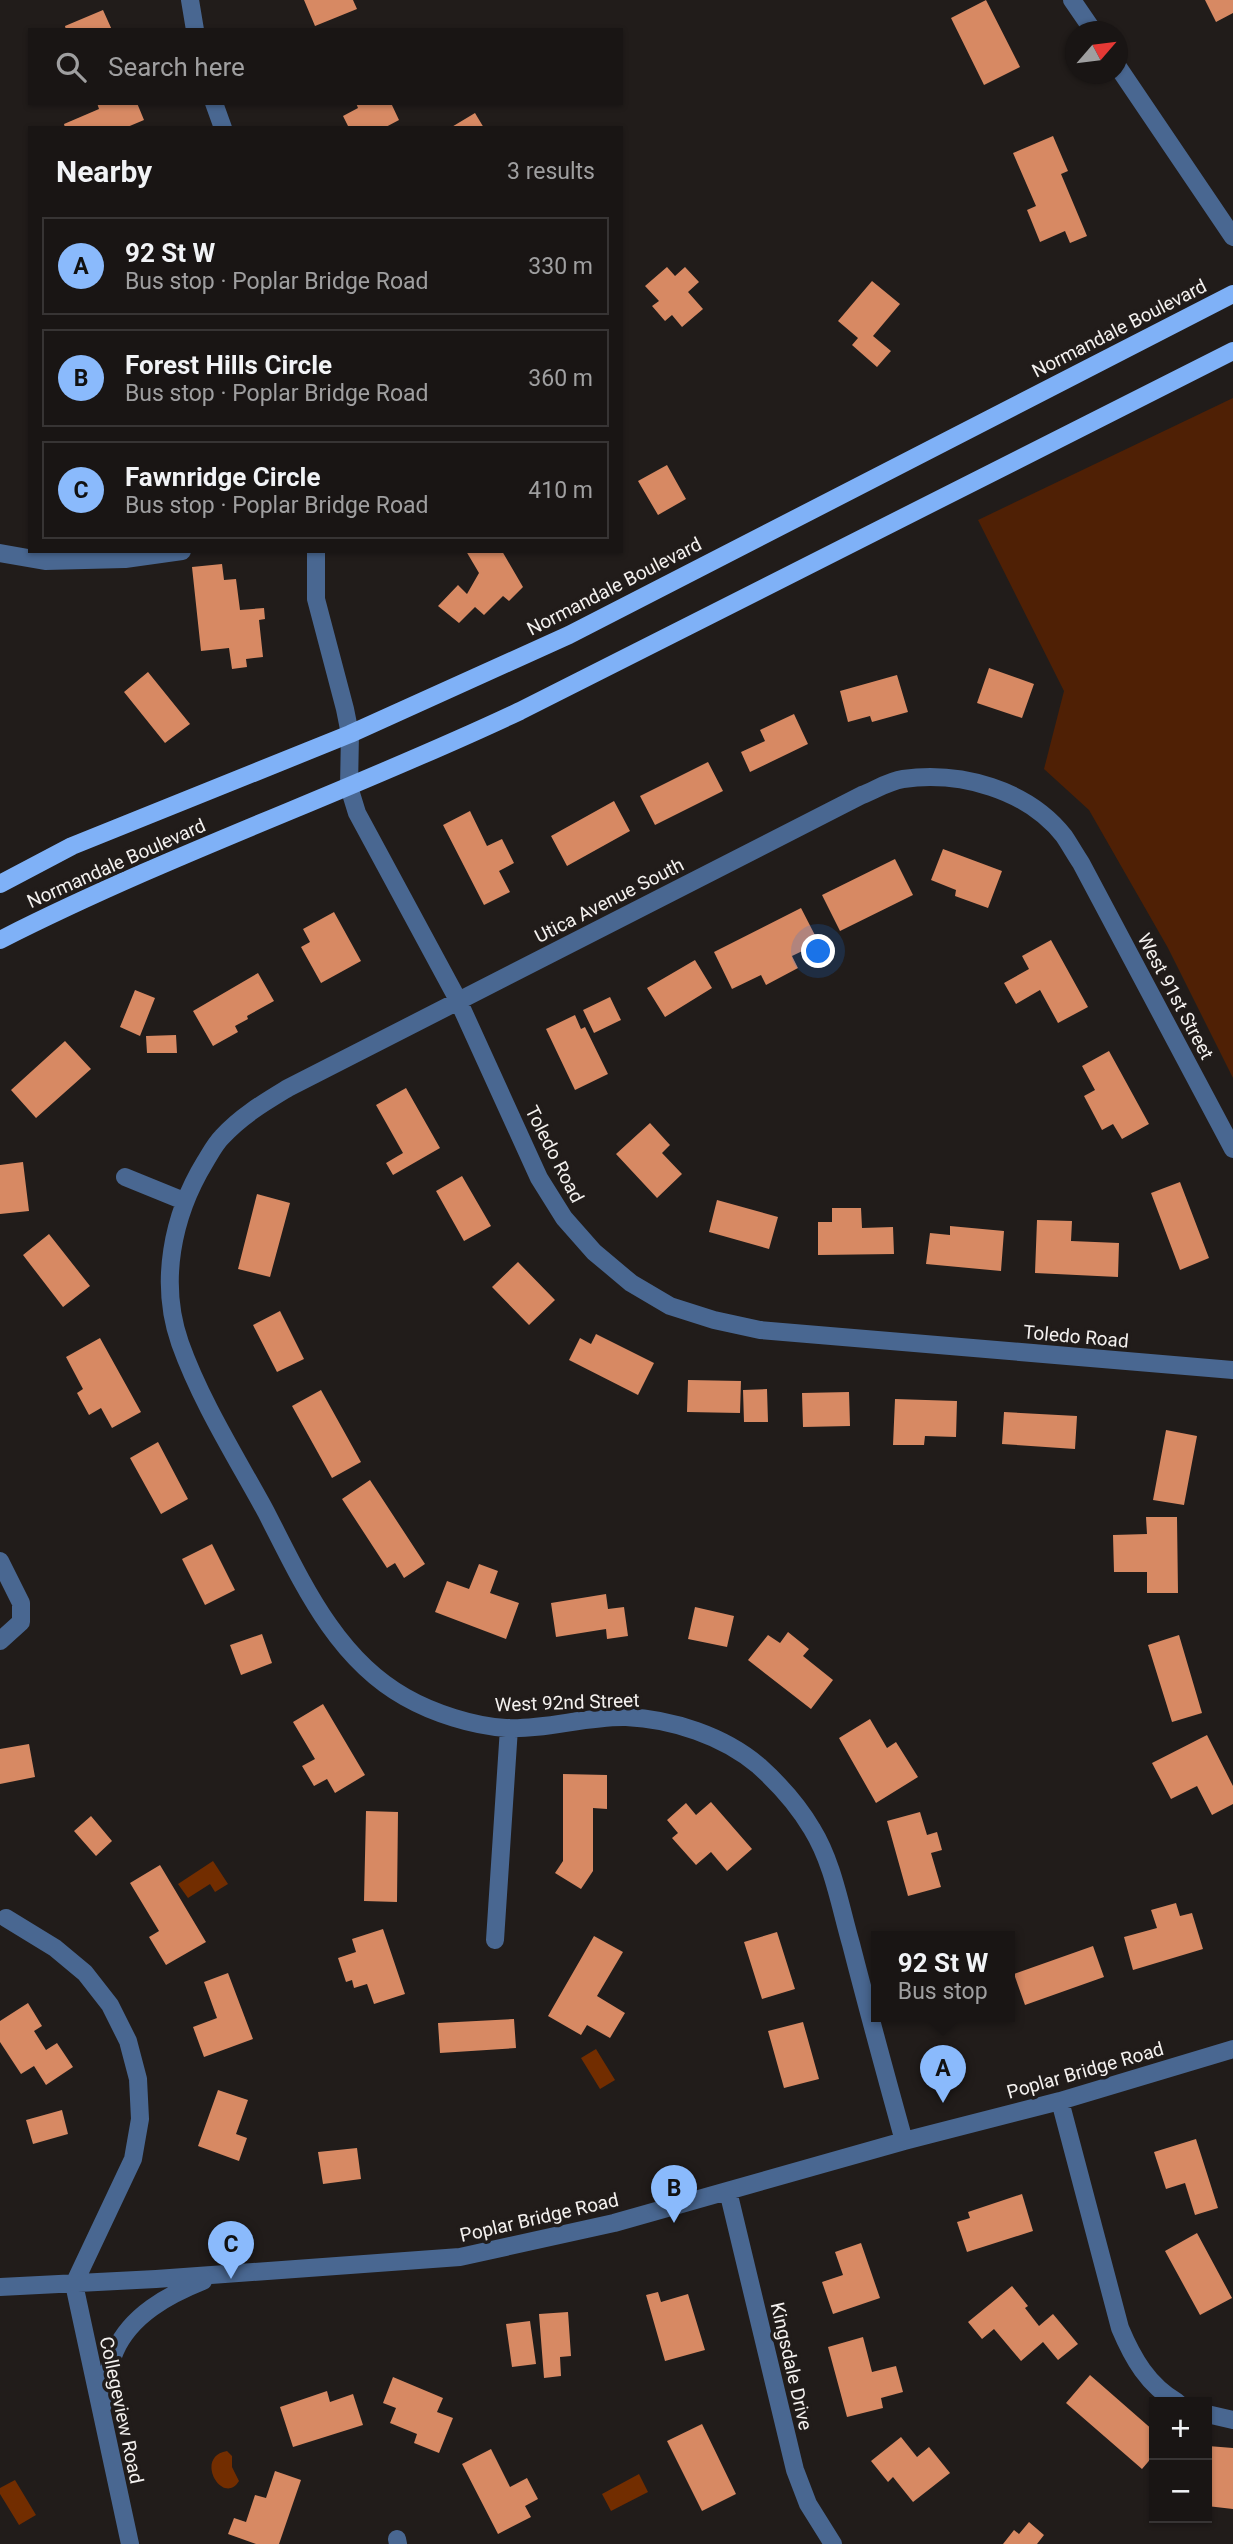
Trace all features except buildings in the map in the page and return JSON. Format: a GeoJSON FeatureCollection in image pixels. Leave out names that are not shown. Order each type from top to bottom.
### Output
{"type":"FeatureCollection","features":[{"type":"Feature","properties":{"kind":"main road","name":"Normandale Boulevard"},"geometry":{"type":"LineString","coordinates":[[0,884],[72,846],[350,734],[569,635],[1233,294]]}},
{"type":"Feature","properties":{"kind":"main road","name":"Normandale Boulevard"},"geometry":{"type":"LineString","coordinates":[[0,940],[156,866],[439,749],[520,711],[1233,351]]}},
{"type":"Feature","properties":{"kind":"street"},"geometry":{"type":"LineString","coordinates":[[190,0],[195,28]]}},
{"type":"Feature","properties":{"kind":"street"},"geometry":{"type":"LineString","coordinates":[[1072,0],[1086,21]]}},
{"type":"Feature","properties":{"kind":"street"},"geometry":{"type":"LineString","coordinates":[[1128,82],[1233,237]]}},
{"type":"Feature","properties":{"kind":"street"},"geometry":{"type":"LineString","coordinates":[[215,105],[222,126]]}},
{"type":"Feature","properties":{"kind":"street"},"geometry":{"type":"LineString","coordinates":[[0,552],[46,561],[125,559],[168,553]]}},
{"type":"Feature","properties":{"kind":"street","name":"Toledo Road"},"geometry":{"type":"LineString","coordinates":[[316,553],[316,599],[350,734],[349,787],[357,813],[458,1000],[539,1178],[564,1218],[594,1252],[631,1283],[670,1306],[760,1330],[1233,1370]]}},
{"type":"Feature","properties":{"kind":"street","name":"Utica Avenue South"},"geometry":{"type":"LineString","coordinates":[[184,1201],[220,1138],[252,1109],[458,1000],[862,794],[900,780],[941,777],[979,783],[1011,795],[1038,812],[1063,835],[1081,863]]}},
{"type":"Feature","properties":{"kind":"street","name":"West 91st Street"},"geometry":{"type":"LineString","coordinates":[[1081,863],[1233,1149]]}},
{"type":"Feature","properties":{"kind":"street"},"geometry":{"type":"LineString","coordinates":[[125,1177],[184,1201]]}},
{"type":"Feature","properties":{"kind":"street","name":"West 92nd Street"},"geometry":{"type":"LineString","coordinates":[[184,1201],[179,1213],[171,1256],[170,1298],[179,1340],[195,1380],[312,1599],[337,1637],[368,1671],[404,1697],[445,1714],[489,1726],[509,1728],[625,1717],[672,1723],[715,1738],[755,1763],[789,1795],[814,1832],[832,1876],[871,2020]]}},
{"type":"Feature","properties":{"kind":"street"},"geometry":{"type":"LineString","coordinates":[[0,1561],[21,1603],[21,1622],[0,1640]]}},
{"type":"Feature","properties":{"kind":"street"},"geometry":{"type":"LineString","coordinates":[[495,1940],[509,1728]]}},
{"type":"Feature","properties":{"kind":"street"},"geometry":{"type":"LineString","coordinates":[[6,1918],[55,1948],[85,1973],[110,2005],[128,2041],[138,2079],[140,2119],[133,2159],[74,2284]]}},
{"type":"Feature","properties":{"kind":"street","name":"West 92nd Street"},"geometry":{"type":"LineString","coordinates":[[872,2022],[904,2141]]}},
{"type":"Feature","properties":{"kind":"street","name":"Poplar Bridge Road"},"geometry":{"type":"LineString","coordinates":[[0,2287],[217,2275],[460,2257],[614,2223],[904,2141],[1060,2101],[1233,2049]]}},
{"type":"Feature","properties":{"kind":"street"},"geometry":{"type":"LineString","coordinates":[[1060,2101],[1120,2329],[1132,2358],[1150,2382],[1170,2397]]}},
{"type":"Feature","properties":{"kind":"street","name":"Kingsdale Drive"},"geometry":{"type":"LineString","coordinates":[[728,2191],[795,2470],[808,2504],[834,2544]]}},
{"type":"Feature","properties":{"kind":"street"},"geometry":{"type":"LineString","coordinates":[[101,2412],[116,2350],[130,2327],[150,2308],[189,2286],[217,2275]]}},
{"type":"Feature","properties":{"kind":"street","name":"Collegeview Road"},"geometry":{"type":"LineString","coordinates":[[74,2284],[130,2544]]}},
{"type":"Feature","properties":{"kind":"street"},"geometry":{"type":"LineString","coordinates":[[1212,2415],[1233,2420]]}},
{"type":"Feature","properties":{"kind":"shaded area"},"geometry":{"type":"Polygon","coordinates":[[[1233,398],[1233,1078],[1168,948],[1089,810],[1044,769],[1064,691],[978,520],[1233,398]]]}},
{"type":"Feature","properties":{"kind":"shaded area"},"geometry":{"type":"Polygon","coordinates":[[[213,1861],[228,1884],[215,1892],[210,1884],[188,1898],[178,1884],[213,1861]]]}},
{"type":"Feature","properties":{"kind":"shaded area"},"geometry":{"type":"Polygon","coordinates":[[[596,2049],[615,2080],[600,2089],[581,2058],[596,2049]]]}},
{"type":"Feature","properties":{"kind":"shaded area"},"geometry":{"type":"Polygon","coordinates":[[[227,2451],[232,2456],[232,2467],[239,2481],[226,2488],[219,2485],[214,2478],[212,2462],[217,2455],[227,2451]]]}},
{"type":"Feature","properties":{"kind":"shaded area"},"geometry":{"type":"Polygon","coordinates":[[[639,2474],[648,2492],[611,2511],[602,2494],[639,2474]]]}},
{"type":"Feature","properties":{"kind":"shaded area"},"geometry":{"type":"Polygon","coordinates":[[[15,2480],[36,2515],[19,2525],[0,2494],[0,2488],[15,2480]]]}},
{"type":"Feature","properties":{"kind":"place","name":"92 St W"},"geometry":{"type":"Point","coordinates":[943,2103]}},
{"type":"Feature","properties":{"kind":"place","name":"Forest Hills Circle"},"geometry":{"type":"Point","coordinates":[674,2223]}},
{"type":"Feature","properties":{"kind":"place","name":"Fawnridge Circle"},"geometry":{"type":"Point","coordinates":[231,2279]}}]}
